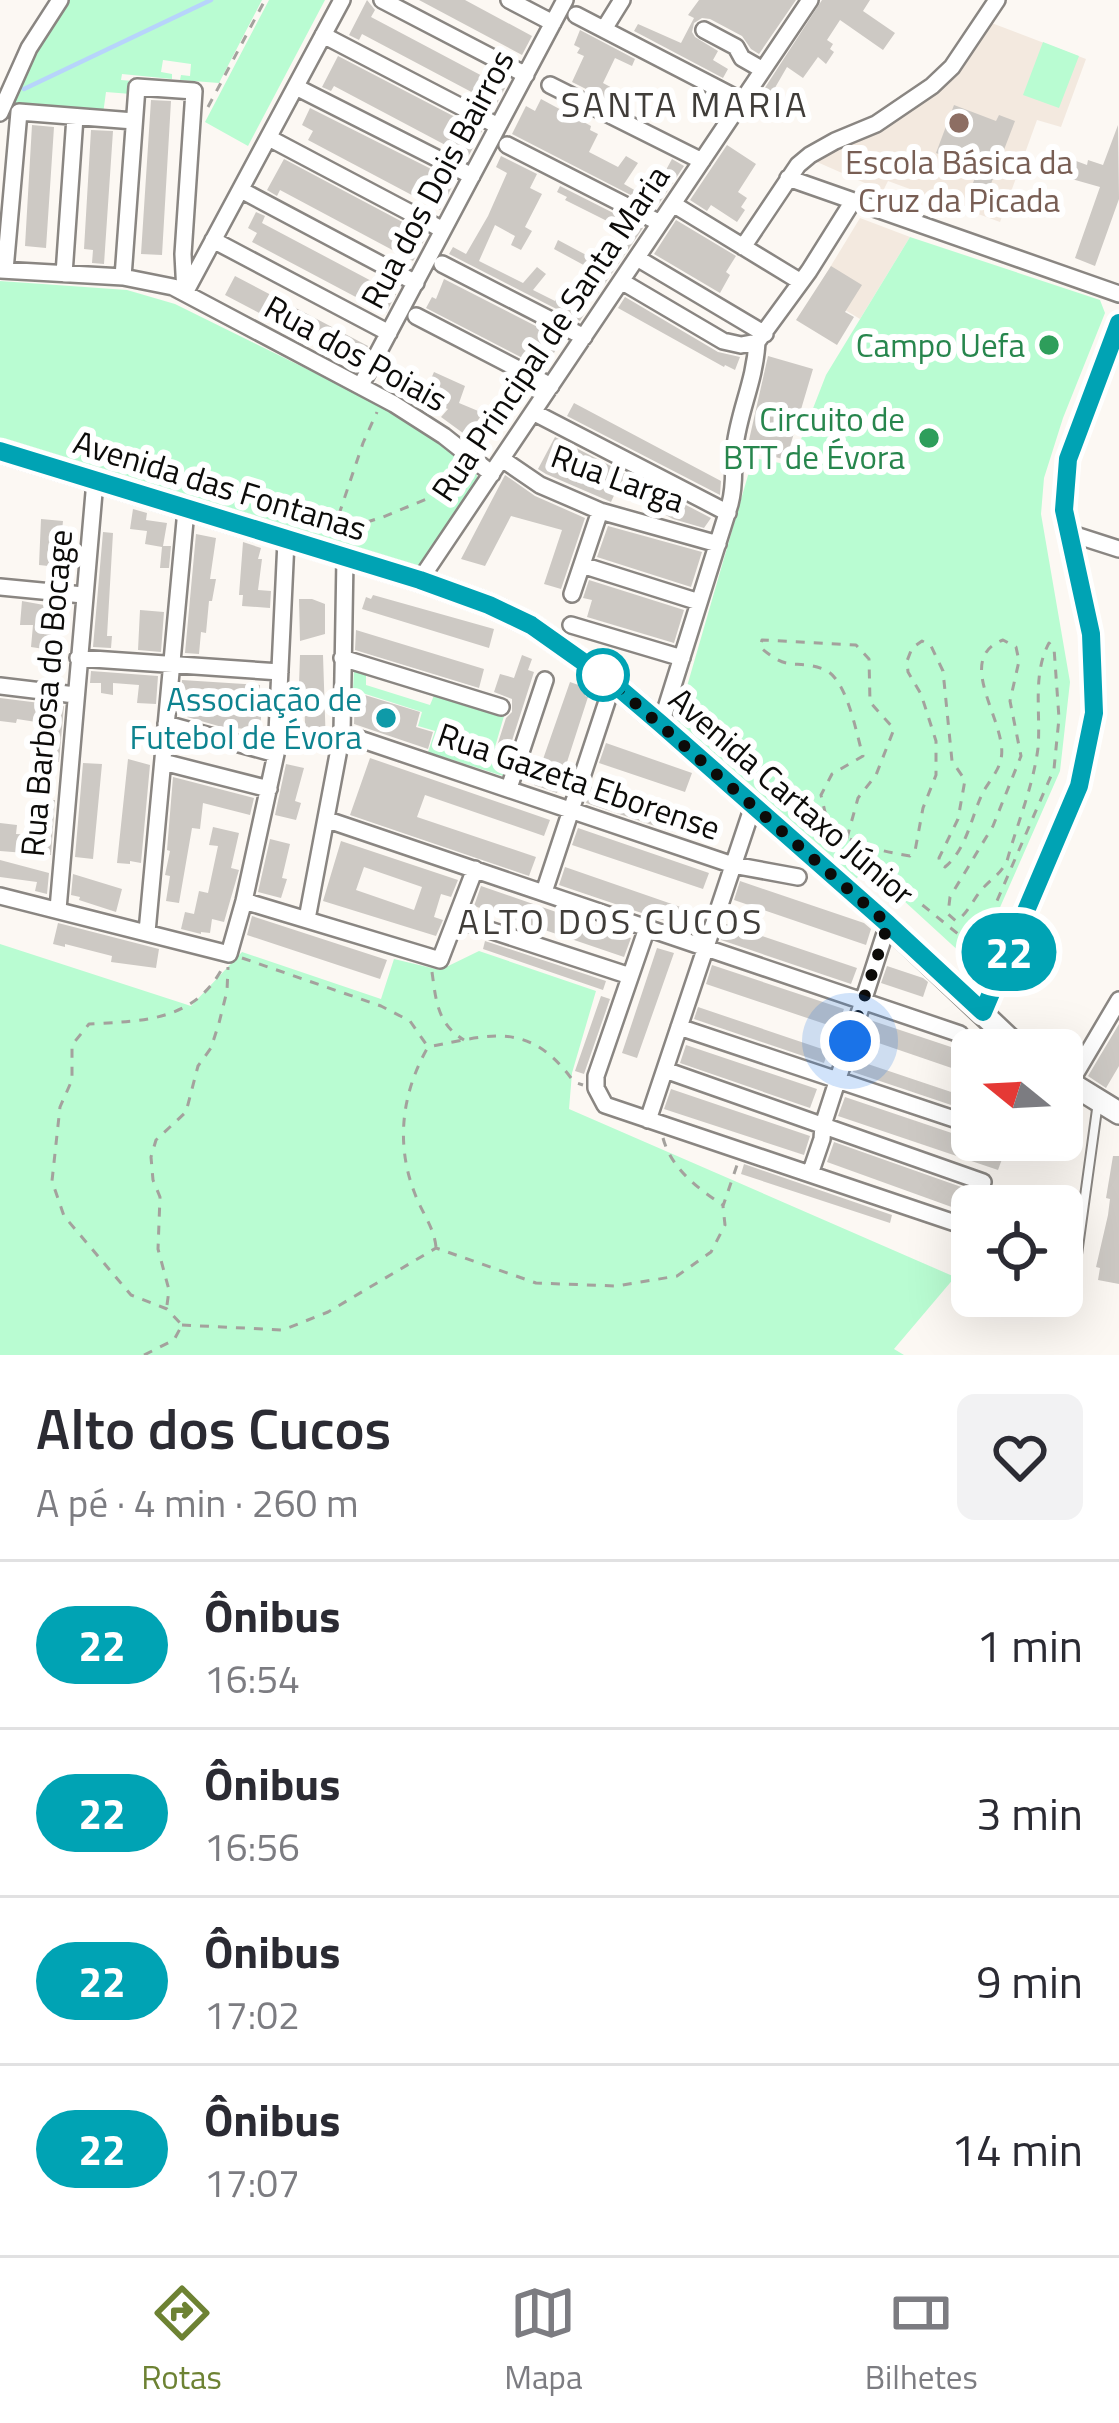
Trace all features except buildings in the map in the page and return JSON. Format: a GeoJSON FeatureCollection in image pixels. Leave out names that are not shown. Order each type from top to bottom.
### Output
{"type":"FeatureCollection","features":[{"type":"Feature","properties":{"kind":"street"},"geometry":{"type":"LineString","coordinates":[[0,113],[29,48],[60,0]]}},
{"type":"Feature","properties":{"kind":"street"},"geometry":{"type":"LineString","coordinates":[[185,293],[342,0]]}},
{"type":"Feature","properties":{"kind":"street"},"geometry":{"type":"LineString","coordinates":[[382,0],[526,75]]}},
{"type":"Feature","properties":{"kind":"street"},"geometry":{"type":"LineString","coordinates":[[509,0],[553,23]]}},
{"type":"Feature","properties":{"kind":"street","name":"Rua dos Dois Bairros"},"geometry":{"type":"LineString","coordinates":[[361,386],[565,0]]}},
{"type":"Feature","properties":{"kind":"street"},"geometry":{"type":"LineString","coordinates":[[604,29],[622,0]]}},
{"type":"Feature","properties":{"kind":"street","name":"Rua Principal de Santa Maria"},"geometry":{"type":"LineString","coordinates":[[420,580],[810,0]]}},
{"type":"Feature","properties":{"kind":"street"},"geometry":{"type":"LineString","coordinates":[[743,247],[788,178],[810,154],[876,124],[932,86],[952,67],[997,0]]}},
{"type":"Feature","properties":{"kind":"street"},"geometry":{"type":"LineString","coordinates":[[576,15],[742,101]]}},
{"type":"Feature","properties":{"kind":"street"},"geometry":{"type":"LineString","coordinates":[[704,30],[736,47],[742,58],[763,70]]}},
{"type":"Feature","properties":{"kind":"street"},"geometry":{"type":"LineString","coordinates":[[323,35],[498,126]]}},
{"type":"Feature","properties":{"kind":"street"},"geometry":{"type":"LineString","coordinates":[[550,85],[702,161]]}},
{"type":"Feature","properties":{"kind":"street"},"geometry":{"type":"LineString","coordinates":[[123,277],[137,87],[194,91],[183,254],[185,293]]}},
{"type":"Feature","properties":{"kind":"street"},"geometry":{"type":"LineString","coordinates":[[296,87],[472,176]]}},
{"type":"Feature","properties":{"kind":"street"},"geometry":{"type":"LineString","coordinates":[[2,270],[19,112],[134,121]]}},
{"type":"Feature","properties":{"kind":"street"},"geometry":{"type":"LineString","coordinates":[[64,274],[75,117]]}},
{"type":"Feature","properties":{"kind":"street"},"geometry":{"type":"LineString","coordinates":[[269,138],[443,230]]}},
{"type":"Feature","properties":{"kind":"street"},"geometry":{"type":"LineString","coordinates":[[507,145],[660,223]]}},
{"type":"Feature","properties":{"kind":"street"},"geometry":{"type":"LineString","coordinates":[[788,178],[1119,294]]}},
{"type":"Feature","properties":{"kind":"street"},"geometry":{"type":"LineString","coordinates":[[241,190],[416,283]]}},
{"type":"Feature","properties":{"kind":"street"},"geometry":{"type":"LineString","coordinates":[[661,724],[729,508],[736,474],[735,443],[761,338],[853,202]]}},
{"type":"Feature","properties":{"kind":"street"},"geometry":{"type":"LineString","coordinates":[[673,204],[801,282]]}},
{"type":"Feature","properties":{"kind":"street"},"geometry":{"type":"LineString","coordinates":[[213,241],[388,333]]}},
{"type":"Feature","properties":{"kind":"street"},"geometry":{"type":"LineString","coordinates":[[637,258],[761,338]]}},
{"type":"Feature","properties":{"kind":"street"},"geometry":{"type":"LineString","coordinates":[[442,264],[584,337]]}},
{"type":"Feature","properties":{"kind":"street","name":"Rua dos Poiais"},"geometry":{"type":"LineString","coordinates":[[2,270],[163,283],[361,386],[444,436],[490,476]]}},
{"type":"Feature","properties":{"kind":"street"},"geometry":{"type":"LineString","coordinates":[[621,281],[723,341],[741,345],[761,338]]}},
{"type":"Feature","properties":{"kind":"street"},"geometry":{"type":"LineString","coordinates":[[416,316],[551,386]]}},
{"type":"Feature","properties":{"kind":"street"},"geometry":{"type":"LineString","coordinates":[[983,1012],[1079,786],[1094,713],[1091,634],[1064,510],[1068,459],[1113,357],[1119,323]]}},
{"type":"Feature","properties":{"kind":"street"},"geometry":{"type":"LineString","coordinates":[[533,412],[729,508]]}},
{"type":"Feature","properties":{"kind":"street","name":"Avenida das Fontanas"},"geometry":{"type":"LineString","coordinates":[[0,451],[420,580]]}},
{"type":"Feature","properties":{"kind":"street","name":"Rua Larga"},"geometry":{"type":"LineString","coordinates":[[502,459],[540,485],[600,511],[718,544]]}},
{"type":"Feature","properties":{"kind":"street","name":"Rua Barbosa do Bocage"},"geometry":{"type":"LineString","coordinates":[[58,909],[95,482]]}},
{"type":"Feature","properties":{"kind":"street"},"geometry":{"type":"LineString","coordinates":[[147,932],[186,510]]}},
{"type":"Feature","properties":{"kind":"street"},"geometry":{"type":"LineString","coordinates":[[572,594],[600,511]]}},
{"type":"Feature","properties":{"kind":"street"},"geometry":{"type":"LineString","coordinates":[[1069,533],[1119,549]]}},
{"type":"Feature","properties":{"kind":"street"},"geometry":{"type":"LineString","coordinates":[[0,896],[229,954],[276,754],[286,541]]}},
{"type":"Feature","properties":{"kind":"street"},"geometry":{"type":"LineString","coordinates":[[307,919],[343,733],[345,558]]}},
{"type":"Feature","properties":{"kind":"street"},"geometry":{"type":"LineString","coordinates":[[582,565],[699,602]]}},
{"type":"Feature","properties":{"kind":"street","name":"Avenida Cartaxo Júnior"},"geometry":{"type":"LineString","coordinates":[[420,580],[508,613],[613,683],[1000,1029]]}},
{"type":"Feature","properties":{"kind":"street"},"geometry":{"type":"LineString","coordinates":[[0,587],[83,595]]}},
{"type":"Feature","properties":{"kind":"street"},"geometry":{"type":"LineString","coordinates":[[571,625],[682,658]]}},
{"type":"Feature","properties":{"kind":"street"},"geometry":{"type":"LineString","coordinates":[[78,658],[280,672]]}},
{"type":"Feature","properties":{"kind":"street","name":"Rua Gazeta Eborense"},"geometry":{"type":"LineString","coordinates":[[342,658],[501,707]]}},
{"type":"Feature","properties":{"kind":"street"},"geometry":{"type":"LineString","coordinates":[[509,788],[545,680]]}},
{"type":"Feature","properties":{"kind":"street"},"geometry":{"type":"LineString","coordinates":[[544,892],[613,683]]}},
{"type":"Feature","properties":{"kind":"street"},"geometry":{"type":"LineString","coordinates":[[0,686],[75,694]]}},
{"type":"Feature","properties":{"kind":"street"},"geometry":{"type":"LineString","coordinates":[[166,724],[276,754]]}},
{"type":"Feature","properties":{"kind":"street","name":"Rua Gazeta Eborense"},"geometry":{"type":"LineString","coordinates":[[343,733],[734,865],[798,877]]}},
{"type":"Feature","properties":{"kind":"street"},"geometry":{"type":"LineString","coordinates":[[163,762],[269,788]]}},
{"type":"Feature","properties":{"kind":"street"},"geometry":{"type":"LineString","coordinates":[[655,1122],[664,1070],[753,806]]}},
{"type":"Feature","properties":{"kind":"street"},"geometry":{"type":"LineString","coordinates":[[328,820],[951,1031]]}},
{"type":"Feature","properties":{"kind":"street"},"geometry":{"type":"LineString","coordinates":[[244,901],[440,960],[475,869]]}},
{"type":"Feature","properties":{"kind":"street"},"geometry":{"type":"LineString","coordinates":[[456,919],[630,976]]}},
{"type":"Feature","properties":{"kind":"street"},"geometry":{"type":"LineString","coordinates":[[810,1174],[888,924]]}},
{"type":"Feature","properties":{"kind":"street"},"geometry":{"type":"LineString","coordinates":[[646,928],[596,1076],[605,1105],[951,1222]]}},
{"type":"Feature","properties":{"kind":"street"},"geometry":{"type":"LineString","coordinates":[[1083,1055],[1119,1000]]}},
{"type":"Feature","properties":{"kind":"street"},"geometry":{"type":"LineString","coordinates":[[679,1027],[951,1118]]}},
{"type":"Feature","properties":{"kind":"street"},"geometry":{"type":"LineString","coordinates":[[664,1070],[982,1185]]}},
{"type":"Feature","properties":{"kind":"street"},"geometry":{"type":"LineString","coordinates":[[1083,1091],[1119,1113]]}},
{"type":"Feature","properties":{"kind":"lane"},"geometry":{"type":"LineString","coordinates":[[1083,1215],[1098,1100]]}},
{"type":"Feature","properties":{"kind":"path"},"geometry":{"type":"LineString","coordinates":[[203,117],[265,0]]}},
{"type":"Feature","properties":{"kind":"path"},"geometry":{"type":"LineString","coordinates":[[326,537],[337,528],[379,404]]}},
{"type":"Feature","properties":{"kind":"path"},"geometry":{"type":"LineString","coordinates":[[332,533],[490,476]]}},
{"type":"Feature","properties":{"kind":"path"},"geometry":{"type":"LineString","coordinates":[[847,838],[858,798],[876,775],[894,729],[870,702],[869,659],[856,645],[761,640],[760,647],[779,664],[826,669],[841,683],[863,756],[832,774],[821,795],[829,829],[963,938],[977,937],[993,910],[1054,769],[1059,718],[1054,648],[1048,643],[1040,670],[1038,749],[1007,861],[956,921]]}},
{"type":"Feature","properties":{"kind":"path"},"geometry":{"type":"LineString","coordinates":[[829,829],[870,850],[910,856],[915,851],[923,808],[936,775],[937,741],[908,672],[912,647],[922,641],[932,646],[943,671],[952,761],[965,780],[958,819],[939,858],[945,867],[950,864],[1001,760],[1001,741],[980,674],[984,656],[992,644],[1003,640],[1016,647],[1010,701],[1021,756],[993,826],[950,897],[948,914],[956,921]]}},
{"type":"Feature","properties":{"kind":"path"},"geometry":{"type":"LineString","coordinates":[[807,852],[829,829]]}},
{"type":"Feature","properties":{"kind":"path"},"geometry":{"type":"LineString","coordinates":[[953,932],[956,921]]}},
{"type":"Feature","properties":{"kind":"path"},"geometry":{"type":"LineString","coordinates":[[229,954],[381,1006],[410,1021],[428,1047]]}},
{"type":"Feature","properties":{"kind":"path"},"geometry":{"type":"LineString","coordinates":[[229,954],[214,985],[185,1010],[131,1022],[89,1024],[73,1046],[72,1080],[60,1107],[52,1181],[64,1216],[131,1295],[167,1309],[182,1325],[283,1330],[328,1312],[436,1248],[536,1283],[617,1286],[677,1276],[711,1252],[725,1225],[723,1205],[742,1151]]}},
{"type":"Feature","properties":{"kind":"path"},"geometry":{"type":"LineString","coordinates":[[167,1309],[169,1290],[158,1249],[160,1197],[151,1157],[157,1139],[186,1112],[198,1066],[211,1048],[227,992],[229,954]]}},
{"type":"Feature","properties":{"kind":"path"},"geometry":{"type":"LineString","coordinates":[[429,958],[439,1014],[452,1033],[464,1040]]}},
{"type":"Feature","properties":{"kind":"path"},"geometry":{"type":"LineString","coordinates":[[436,1248],[406,1163],[404,1105],[412,1075],[428,1047],[497,1035],[530,1040],[558,1060],[574,1082],[596,1088]]}},
{"type":"Feature","properties":{"kind":"path"},"geometry":{"type":"LineString","coordinates":[[655,1122],[668,1156],[723,1205]]}},
{"type":"Feature","properties":{"kind":"path"},"geometry":{"type":"LineString","coordinates":[[144,1355],[174,1340],[182,1325]]}},
{"type":"Feature","properties":{"kind":"shaded area","name":"Escola Básica da Cruz da Picada"},"geometry":{"type":"Polygon","coordinates":[[[989,22],[1086,59],[1061,127],[1037,120],[1000,222],[888,181],[883,191],[817,162],[816,155],[891,119],[989,22]]]}},
{"type":"Feature","properties":{"kind":"shaded area"},"geometry":{"type":"Polygon","coordinates":[[[860,218],[910,237],[860,319],[815,292],[860,218]]]}},
{"type":"Feature","properties":{"kind":"green space"},"geometry":{"type":"Polygon","coordinates":[[[66,0],[262,0],[219,83],[180,80],[181,75],[190,76],[191,64],[163,60],[161,72],[172,74],[172,79],[122,74],[121,80],[133,81],[131,94],[106,92],[103,114],[9,106],[20,76],[66,0]]]}},
{"type":"Feature","properties":{"kind":"green space"},"geometry":{"type":"Polygon","coordinates":[[[269,0],[325,0],[248,146],[205,122],[269,0]]]}},
{"type":"Feature","properties":{"kind":"green space"},"geometry":{"type":"Polygon","coordinates":[[[1043,42],[1079,56],[1059,108],[1023,95],[1043,42]]]}},
{"type":"Feature","properties":{"kind":"green space"},"geometry":{"type":"Polygon","coordinates":[[[910,237],[1100,300],[1105,313],[1044,478],[1041,514],[1070,682],[1060,771],[979,955],[971,958],[867,867],[856,879],[677,721],[753,458],[791,465],[826,375],[910,237]]]}},
{"type":"Feature","properties":{"kind":"green space"},"geometry":{"type":"Polygon","coordinates":[[[0,281],[127,290],[175,304],[435,436],[475,470],[478,479],[423,563],[410,568],[0,442],[0,281]]]}},
{"type":"Feature","properties":{"kind":"green space"},"geometry":{"type":"Polygon","coordinates":[[[354,670],[366,674],[366,685],[430,705],[435,693],[504,716],[495,747],[510,753],[503,776],[428,752],[435,731],[418,726],[422,712],[353,690],[354,670]]]}},
{"type":"Feature","properties":{"kind":"green space"},"geometry":{"type":"Polygon","coordinates":[[[0,944],[191,1006],[242,952],[381,999],[394,959],[440,970],[479,951],[596,991],[572,1073],[569,1109],[951,1275],[951,1282],[894,1349],[904,1355],[0,1355],[0,944]]]}},
{"type":"Feature","properties":{"kind":"waterway"},"geometry":{"type":"LineString","coordinates":[[24,89],[211,0]]}},
{"type":"Feature","properties":{"kind":"bus line","name":"22"},"geometry":{"type":"LineString","coordinates":[[0,451],[420,580],[531,625],[661,724],[983,1012],[1079,786],[1094,713],[1091,634],[1064,510],[1068,459],[1119,323]]}},
{"type":"Feature","properties":{"kind":"place","name":"Escola Básica da Cruz da Picada"},"geometry":{"type":"Point","coordinates":[959,123]}},
{"type":"Feature","properties":{"kind":"place","name":"Campo Uefa"},"geometry":{"type":"Point","coordinates":[1049,345]}},
{"type":"Feature","properties":{"kind":"place","name":"Circuito de BTT de Évora"},"geometry":{"type":"Point","coordinates":[929,438]}},
{"type":"Feature","properties":{"kind":"place","name":"Associação de Futebol de Évora"},"geometry":{"type":"Point","coordinates":[386,718]}},
{"type":"Feature","properties":{"kind":"district","name":"SANTA MARIA"},"geometry":{"type":"Point","coordinates":[685,103]}},
{"type":"Feature","properties":{"kind":"district","name":"ALTO DOS CUCOS"},"geometry":{"type":"Point","coordinates":[611,920]}},
{"type":"Feature","properties":{"kind":"route"},"geometry":{"type":"LineString","coordinates":[[603,675],[888,924],[850,1041]]}}]}
